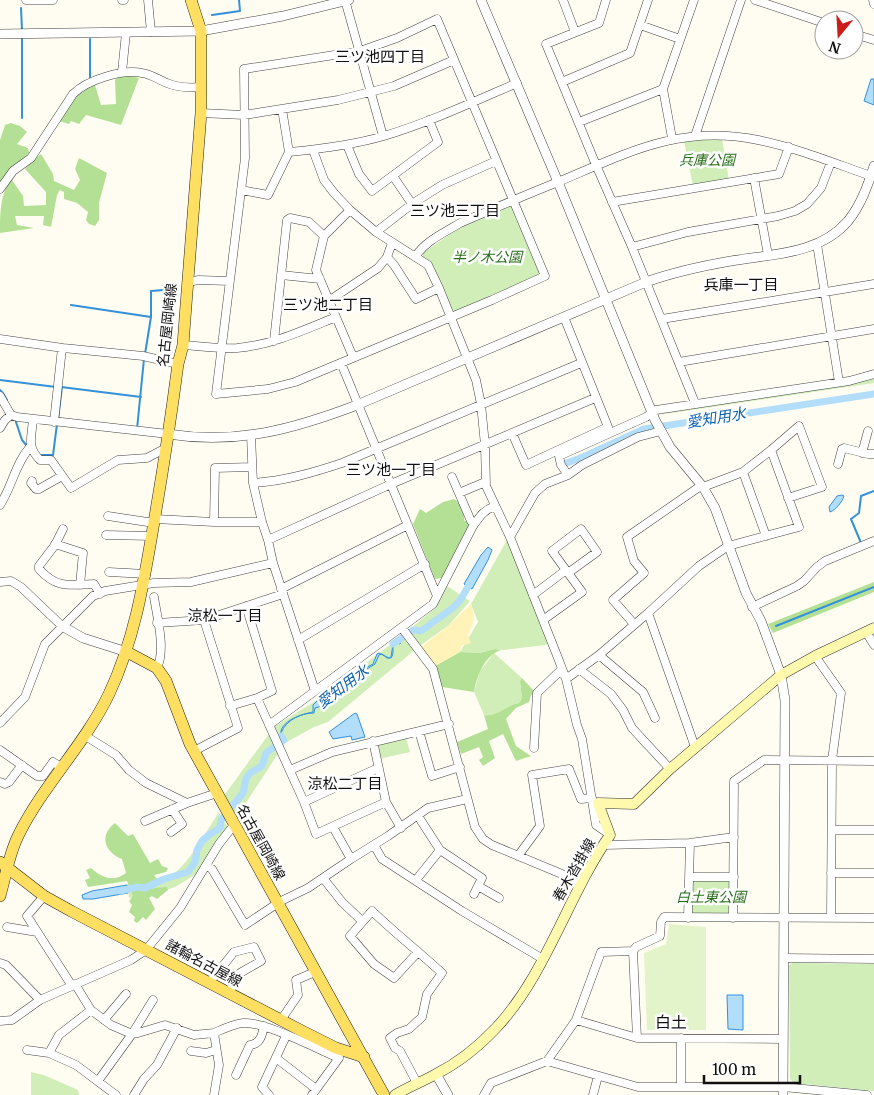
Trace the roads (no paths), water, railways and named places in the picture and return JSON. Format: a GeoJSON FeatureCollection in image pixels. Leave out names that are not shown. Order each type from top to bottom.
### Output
{"type":"FeatureCollection","features":[{"type":"Feature","properties":{"kind":"main road","name":"名古屋岡崎線"},"geometry":{"type":"LineString","coordinates":[[0,896],[4,865],[18,836],[39,800],[84,736],[108,695],[127,652],[145,580],[182,345],[187,282],[201,87],[201,31],[191,0]]}},
{"type":"Feature","properties":{"kind":"main road","name":"春木沓掛線"},"geometry":{"type":"LineString","coordinates":[[395,1095],[436,1074],[464,1055],[496,1028],[519,1000],[543,959],[581,882],[610,835],[598,803],[634,804],[695,747],[781,675],[815,656],[870,630]]}},
{"type":"Feature","properties":{"kind":"main road"},"geometry":{"type":"LineString","coordinates":[[127,652],[157,668]]}},
{"type":"Feature","properties":{"kind":"main road","name":"名古屋岡崎線"},"geometry":{"type":"LineString","coordinates":[[157,668],[166,681],[194,751],[277,904],[364,1057]]}},
{"type":"Feature","properties":{"kind":"main road","name":"諸輪名古屋線"},"geometry":{"type":"LineString","coordinates":[[4,865],[44,896],[281,1020],[341,1054],[364,1057]]}},
{"type":"Feature","properties":{"kind":"main road"},"geometry":{"type":"LineString","coordinates":[[364,1057],[384,1095]]}},
{"type":"Feature","properties":{"kind":"street"},"geometry":{"type":"LineString","coordinates":[[26,0],[52,0]]}},
{"type":"Feature","properties":{"kind":"street"},"geometry":{"type":"LineString","coordinates":[[148,0],[151,32]]}},
{"type":"Feature","properties":{"kind":"street"},"geometry":{"type":"LineString","coordinates":[[0,34],[201,31],[283,16],[347,0],[383,136]]}},
{"type":"Feature","properties":{"kind":"street"},"geometry":{"type":"LineString","coordinates":[[481,0],[654,417],[677,456],[702,486],[715,508],[752,607],[761,621],[781,675],[785,700],[783,1091]]}},
{"type":"Feature","properties":{"kind":"street"},"geometry":{"type":"LineString","coordinates":[[563,0],[575,32]]}},
{"type":"Feature","properties":{"kind":"street"},"geometry":{"type":"LineString","coordinates":[[606,0],[599,23],[546,44],[662,319],[695,403]]}},
{"type":"Feature","properties":{"kind":"street"},"geometry":{"type":"LineString","coordinates":[[562,82],[630,53],[648,0]]}},
{"type":"Feature","properties":{"kind":"street"},"geometry":{"type":"LineString","coordinates":[[672,138],[662,89],[694,0]]}},
{"type":"Feature","properties":{"kind":"street"},"geometry":{"type":"LineString","coordinates":[[695,136],[741,0]]}},
{"type":"Feature","properties":{"kind":"street"},"geometry":{"type":"LineString","coordinates":[[755,0],[814,21]]}},
{"type":"Feature","properties":{"kind":"street"},"geometry":{"type":"LineString","coordinates":[[873,0],[874,4]]}},
{"type":"Feature","properties":{"kind":"street"},"geometry":{"type":"LineString","coordinates":[[437,20],[454,60],[545,276],[296,382],[268,390],[216,394],[245,158],[244,69],[360,51],[397,38],[437,20]]}},
{"type":"Feature","properties":{"kind":"street"},"geometry":{"type":"LineString","coordinates":[[640,25],[680,39]]}},
{"type":"Feature","properties":{"kind":"street"},"geometry":{"type":"LineString","coordinates":[[122,72],[126,33]]}},
{"type":"Feature","properties":{"kind":"street"},"geometry":{"type":"LineString","coordinates":[[200,113],[244,115],[372,93],[394,86],[454,60]]}},
{"type":"Feature","properties":{"kind":"street"},"geometry":{"type":"LineString","coordinates":[[0,189],[13,172],[31,158],[76,92],[103,78],[122,72],[143,73],[176,86],[201,87]]}},
{"type":"Feature","properties":{"kind":"street"},"geometry":{"type":"LineString","coordinates":[[289,152],[347,145],[383,136],[472,103],[517,83]]}},
{"type":"Feature","properties":{"kind":"street"},"geometry":{"type":"LineString","coordinates":[[579,122],[662,89]]}},
{"type":"Feature","properties":{"kind":"street"},"geometry":{"type":"LineString","coordinates":[[241,190],[268,195],[289,152],[282,109]]}},
{"type":"Feature","properties":{"kind":"street"},"geometry":{"type":"LineString","coordinates":[[347,145],[360,174],[372,191],[438,142],[429,120]]}},
{"type":"Feature","properties":{"kind":"street"},"geometry":{"type":"LineString","coordinates":[[415,257],[420,250],[436,237],[460,223],[632,150],[672,138],[724,136],[757,139],[789,147],[872,177]]}},
{"type":"Feature","properties":{"kind":"street"},"geometry":{"type":"LineString","coordinates":[[612,202],[780,174],[789,147]]}},
{"type":"Feature","properties":{"kind":"street"},"geometry":{"type":"LineString","coordinates":[[314,150],[324,180],[350,210],[376,232],[428,265],[439,288],[476,380],[482,404],[486,483],[510,537],[566,679],[582,739],[596,825],[610,835]]}},
{"type":"Feature","properties":{"kind":"street"},"geometry":{"type":"LineString","coordinates":[[376,232],[412,204],[442,185],[496,161]]}},
{"type":"Feature","properties":{"kind":"street"},"geometry":{"type":"LineString","coordinates":[[632,247],[688,232],[787,214],[807,204],[821,188],[830,162]]}},
{"type":"Feature","properties":{"kind":"street"},"geometry":{"type":"LineString","coordinates":[[0,428],[10,416],[203,438],[251,435],[295,427],[357,405],[673,272],[788,253],[817,244],[834,234],[848,221],[872,177],[874,166]]}},
{"type":"Feature","properties":{"kind":"street"},"geometry":{"type":"LineString","coordinates":[[393,176],[412,204]]}},
{"type":"Feature","properties":{"kind":"street"},"geometry":{"type":"LineString","coordinates":[[754,178],[768,256]]}},
{"type":"Feature","properties":{"kind":"street"},"geometry":{"type":"LineString","coordinates":[[350,210],[324,236],[316,270],[354,357]]}},
{"type":"Feature","properties":{"kind":"street"},"geometry":{"type":"LineString","coordinates":[[274,341],[287,220],[290,218],[310,222],[324,236]]}},
{"type":"Feature","properties":{"kind":"street"},"geometry":{"type":"LineString","coordinates":[[330,300],[378,268],[387,257],[392,243]]}},
{"type":"Feature","properties":{"kind":"street"},"geometry":{"type":"LineString","coordinates":[[817,244],[840,382]]}},
{"type":"Feature","properties":{"kind":"street"},"geometry":{"type":"LineString","coordinates":[[387,257],[416,299],[439,288]]}},
{"type":"Feature","properties":{"kind":"street"},"geometry":{"type":"LineString","coordinates":[[281,275],[320,279]]}},
{"type":"Feature","properties":{"kind":"street"},"geometry":{"type":"LineString","coordinates":[[187,282],[199,280],[229,281]]}},
{"type":"Feature","properties":{"kind":"street"},"geometry":{"type":"LineString","coordinates":[[662,319],[874,284]]}},
{"type":"Feature","properties":{"kind":"street"},"geometry":{"type":"LineString","coordinates":[[182,345],[222,348],[252,346],[274,341],[336,316]]}},
{"type":"Feature","properties":{"kind":"street"},"geometry":{"type":"LineString","coordinates":[[512,433],[526,465],[608,427],[564,317]]}},
{"type":"Feature","properties":{"kind":"street"},"geometry":{"type":"LineString","coordinates":[[679,362],[874,329]]}},
{"type":"Feature","properties":{"kind":"street"},"geometry":{"type":"LineString","coordinates":[[0,339],[62,348],[143,356],[178,364]]}},
{"type":"Feature","properties":{"kind":"street"},"geometry":{"type":"LineString","coordinates":[[54,422],[62,348]]}},
{"type":"Feature","properties":{"kind":"street"},"geometry":{"type":"LineString","coordinates":[[253,483],[279,481],[310,474],[342,463],[581,363]]}},
{"type":"Feature","properties":{"kind":"street"},"geometry":{"type":"LineString","coordinates":[[341,364],[437,596]]}},
{"type":"Feature","properties":{"kind":"street"},"geometry":{"type":"LineString","coordinates":[[654,417],[656,410],[840,382],[874,374]]}},
{"type":"Feature","properties":{"kind":"street"},"geometry":{"type":"LineString","coordinates":[[0,396],[10,416]]}},
{"type":"Feature","properties":{"kind":"street"},"geometry":{"type":"LineString","coordinates":[[268,540],[391,484],[595,398]]}},
{"type":"Feature","properties":{"kind":"street"},"geometry":{"type":"LineString","coordinates":[[568,475],[561,465],[559,456],[654,417]]}},
{"type":"Feature","properties":{"kind":"street"},"geometry":{"type":"LineString","coordinates":[[0,505],[8,494],[16,469],[30,447],[33,419]]}},
{"type":"Feature","properties":{"kind":"street"},"geometry":{"type":"LineString","coordinates":[[634,624],[613,600],[644,573],[634,560],[627,537],[702,486],[743,472],[799,426],[822,487],[788,498]]}},
{"type":"Feature","properties":{"kind":"street"},"geometry":{"type":"LineString","coordinates":[[510,537],[540,488],[551,480],[568,475],[582,465],[638,437],[661,431]]}},
{"type":"Feature","properties":{"kind":"street"},"geometry":{"type":"LineString","coordinates":[[862,453],[868,431]]}},
{"type":"Feature","properties":{"kind":"street"},"geometry":{"type":"LineString","coordinates":[[251,435],[253,483],[262,522],[282,592],[316,691]]}},
{"type":"Feature","properties":{"kind":"street"},"geometry":{"type":"LineString","coordinates":[[604,436],[612,450]]}},
{"type":"Feature","properties":{"kind":"street"},"geometry":{"type":"LineString","coordinates":[[30,447],[40,460],[51,460],[71,488],[118,460],[147,458],[166,448]]}},
{"type":"Feature","properties":{"kind":"street"},"geometry":{"type":"LineString","coordinates":[[838,464],[842,449],[844,448],[874,454]]}},
{"type":"Feature","properties":{"kind":"street"},"geometry":{"type":"LineString","coordinates":[[566,679],[599,655],[699,566],[728,546],[799,527],[772,450]]}},
{"type":"Feature","properties":{"kind":"street"},"geometry":{"type":"LineString","coordinates":[[214,522],[215,468],[252,467]]}},
{"type":"Feature","properties":{"kind":"street"},"geometry":{"type":"LineString","coordinates":[[743,472],[766,536]]}},
{"type":"Feature","properties":{"kind":"street"},"geometry":{"type":"LineString","coordinates":[[32,481],[36,489],[54,482],[62,476]]}},
{"type":"Feature","properties":{"kind":"street"},"geometry":{"type":"LineString","coordinates":[[452,477],[471,521],[475,523]]}},
{"type":"Feature","properties":{"kind":"street"},"geometry":{"type":"LineString","coordinates":[[459,493],[486,483]]}},
{"type":"Feature","properties":{"kind":"street"},"geometry":{"type":"LineString","coordinates":[[269,725],[403,629],[433,604],[480,515],[487,509],[495,506]]}},
{"type":"Feature","properties":{"kind":"street"},"geometry":{"type":"LineString","coordinates":[[108,516],[154,521],[262,522]]}},
{"type":"Feature","properties":{"kind":"street"},"geometry":{"type":"LineString","coordinates":[[158,623],[204,620],[282,592],[408,525]]}},
{"type":"Feature","properties":{"kind":"street"},"geometry":{"type":"LineString","coordinates":[[63,529],[56,544],[39,566],[39,569],[56,584],[94,584],[100,594]]}},
{"type":"Feature","properties":{"kind":"street"},"geometry":{"type":"LineString","coordinates":[[533,595],[567,571],[597,552],[581,529],[552,551],[567,571],[582,592],[543,620]]}},
{"type":"Feature","properties":{"kind":"street"},"geometry":{"type":"LineString","coordinates":[[106,535],[152,536]]}},
{"type":"Feature","properties":{"kind":"street"},"geometry":{"type":"LineString","coordinates":[[752,607],[797,586],[816,567],[825,561],[874,541]]}},
{"type":"Feature","properties":{"kind":"street"},"geometry":{"type":"LineString","coordinates":[[56,544],[83,553],[80,585]]}},
{"type":"Feature","properties":{"kind":"street"},"geometry":{"type":"LineString","coordinates":[[109,572],[154,583],[191,582],[273,563]]}},
{"type":"Feature","properties":{"kind":"street"},"geometry":{"type":"LineString","coordinates":[[298,640],[425,564]]}},
{"type":"Feature","properties":{"kind":"street"},"geometry":{"type":"LineString","coordinates":[[0,723],[25,697],[45,644],[62,626],[93,596],[145,580]]}},
{"type":"Feature","properties":{"kind":"street"},"geometry":{"type":"LineString","coordinates":[[0,582],[11,581],[21,587],[62,626],[82,638],[127,652]]}},
{"type":"Feature","properties":{"kind":"street"},"geometry":{"type":"LineString","coordinates":[[154,597],[162,651],[157,668]]}},
{"type":"Feature","properties":{"kind":"street"},"geometry":{"type":"LineString","coordinates":[[230,706],[257,698],[272,691],[246,606]]}},
{"type":"Feature","properties":{"kind":"street"},"geometry":{"type":"LineString","coordinates":[[648,613],[695,747]]}},
{"type":"Feature","properties":{"kind":"street"},"geometry":{"type":"LineString","coordinates":[[194,751],[238,728],[204,620]]}},
{"type":"Feature","properties":{"kind":"street"},"geometry":{"type":"LineString","coordinates":[[403,629],[433,669],[475,827],[483,839],[492,845],[581,882]]}},
{"type":"Feature","properties":{"kind":"street"},"geometry":{"type":"LineString","coordinates":[[870,630],[874,645]]}},
{"type":"Feature","properties":{"kind":"street"},"geometry":{"type":"LineString","coordinates":[[599,655],[643,692],[655,718]]}},
{"type":"Feature","properties":{"kind":"street"},"geometry":{"type":"LineString","coordinates":[[815,656],[841,693],[832,760],[831,918]]}},
{"type":"Feature","properties":{"kind":"street"},"geometry":{"type":"LineString","coordinates":[[534,748],[537,693],[562,669]]}},
{"type":"Feature","properties":{"kind":"street"},"geometry":{"type":"LineString","coordinates":[[579,669],[611,694],[623,710],[632,728],[670,769]]}},
{"type":"Feature","properties":{"kind":"street"},"geometry":{"type":"LineString","coordinates":[[257,698],[304,802],[316,834],[386,802]]}},
{"type":"Feature","properties":{"kind":"street"},"geometry":{"type":"LineString","coordinates":[[290,770],[332,752],[449,724]]}},
{"type":"Feature","properties":{"kind":"street"},"geometry":{"type":"LineString","coordinates":[[419,731],[432,776],[460,767]]}},
{"type":"Feature","properties":{"kind":"street"},"geometry":{"type":"LineString","coordinates":[[84,736],[116,755],[146,783],[186,803]]}},
{"type":"Feature","properties":{"kind":"street"},"geometry":{"type":"LineString","coordinates":[[373,741],[386,802],[401,828]]}},
{"type":"Feature","properties":{"kind":"street"},"geometry":{"type":"LineString","coordinates":[[0,750],[37,776],[43,776],[54,762],[61,767]]}},
{"type":"Feature","properties":{"kind":"street"},"geometry":{"type":"LineString","coordinates":[[733,918],[734,781],[764,760],[874,761]]}},
{"type":"Feature","properties":{"kind":"street"},"geometry":{"type":"LineString","coordinates":[[0,782],[3,784],[9,782],[22,765]]}},
{"type":"Feature","properties":{"kind":"street"},"geometry":{"type":"LineString","coordinates":[[304,802],[378,768]]}},
{"type":"Feature","properties":{"kind":"street"},"geometry":{"type":"LineString","coordinates":[[518,856],[540,826],[532,775],[570,769],[581,799],[592,798]]}},
{"type":"Feature","properties":{"kind":"street"},"geometry":{"type":"LineString","coordinates":[[145,821],[186,803],[217,793]]}},
{"type":"Feature","properties":{"kind":"street"},"geometry":{"type":"LineString","coordinates":[[206,866],[212,870],[245,925],[277,904],[308,888],[401,828],[428,808],[468,799]]}},
{"type":"Feature","properties":{"kind":"street"},"geometry":{"type":"LineString","coordinates":[[171,832],[182,824],[172,809]]}},
{"type":"Feature","properties":{"kind":"street"},"geometry":{"type":"LineString","coordinates":[[418,816],[440,850],[482,878],[474,894]]}},
{"type":"Feature","properties":{"kind":"street"},"geometry":{"type":"LineString","coordinates":[[0,1021],[12,1020],[40,1000],[131,960],[146,950],[180,908],[232,822]]}},
{"type":"Feature","properties":{"kind":"street"},"geometry":{"type":"LineString","coordinates":[[333,827],[351,859]]}},
{"type":"Feature","properties":{"kind":"street"},"geometry":{"type":"LineString","coordinates":[[832,830],[874,830]]}},
{"type":"Feature","properties":{"kind":"street"},"geometry":{"type":"LineString","coordinates":[[604,845],[690,843],[734,837]]}},
{"type":"Feature","properties":{"kind":"street"},"geometry":{"type":"LineString","coordinates":[[688,918],[690,843]]}},
{"type":"Feature","properties":{"kind":"street"},"geometry":{"type":"LineString","coordinates":[[374,845],[382,859],[469,916],[543,959]]}},
{"type":"Feature","properties":{"kind":"street"},"geometry":{"type":"LineString","coordinates":[[416,880],[440,850]]}},
{"type":"Feature","properties":{"kind":"street"},"geometry":{"type":"LineString","coordinates":[[832,873],[874,873]]}},
{"type":"Feature","properties":{"kind":"street"},"geometry":{"type":"LineString","coordinates":[[689,877],[734,877]]}},
{"type":"Feature","properties":{"kind":"street"},"geometry":{"type":"LineString","coordinates":[[323,878],[342,902],[362,921]]}},
{"type":"Feature","properties":{"kind":"street"},"geometry":{"type":"LineString","coordinates":[[478,886],[497,896],[499,887]]}},
{"type":"Feature","properties":{"kind":"street"},"geometry":{"type":"LineString","coordinates":[[44,896],[27,916],[91,1010],[104,1020],[132,1034],[138,1034],[165,1025],[194,1035],[214,1033],[244,1023],[264,1026],[286,1036],[341,1054],[314,1092],[276,1058]]}},
{"type":"Feature","properties":{"kind":"street"},"geometry":{"type":"LineString","coordinates":[[417,1083],[400,1051],[395,1048],[390,1038],[397,1033],[409,1029],[422,1018],[427,994],[442,973],[418,952],[394,933],[372,911],[350,936],[374,964],[394,978],[418,952]]}},
{"type":"Feature","properties":{"kind":"street"},"geometry":{"type":"LineString","coordinates":[[637,1038],[633,951],[636,947],[660,936],[661,922],[664,917],[874,918]]}},
{"type":"Feature","properties":{"kind":"street"},"geometry":{"type":"LineString","coordinates":[[8,927],[37,932]]}},
{"type":"Feature","properties":{"kind":"street"},"geometry":{"type":"LineString","coordinates":[[209,983],[234,952],[254,947],[261,961],[240,973],[229,993]]}},
{"type":"Feature","properties":{"kind":"street"},"geometry":{"type":"LineString","coordinates":[[484,1095],[491,1083],[546,1061],[576,1020],[601,952],[633,951]]}},
{"type":"Feature","properties":{"kind":"street"},"geometry":{"type":"LineString","coordinates":[[784,958],[874,959]]}},
{"type":"Feature","properties":{"kind":"street"},"geometry":{"type":"LineString","coordinates":[[0,962],[6,964],[40,1000]]}},
{"type":"Feature","properties":{"kind":"street"},"geometry":{"type":"LineString","coordinates":[[281,1020],[298,995],[296,980],[315,972]]}},
{"type":"Feature","properties":{"kind":"street"},"geometry":{"type":"LineString","coordinates":[[104,1020],[126,994]]}},
{"type":"Feature","properties":{"kind":"street"},"geometry":{"type":"LineString","coordinates":[[98,1081],[132,1034],[153,1000]]}},
{"type":"Feature","properties":{"kind":"street"},"geometry":{"type":"LineString","coordinates":[[49,1053],[59,1035],[91,1010]]}},
{"type":"Feature","properties":{"kind":"street"},"geometry":{"type":"LineString","coordinates":[[576,1020],[637,1038],[783,1039]]}},
{"type":"Feature","properties":{"kind":"street"},"geometry":{"type":"LineString","coordinates":[[236,1075],[250,1045],[256,1044],[261,1038],[264,1026]]}},
{"type":"Feature","properties":{"kind":"street"},"geometry":{"type":"LineString","coordinates":[[134,1095],[144,1079],[157,1065],[177,1028]]}},
{"type":"Feature","properties":{"kind":"street"},"geometry":{"type":"LineString","coordinates":[[214,1033],[219,1065],[214,1095]]}},
{"type":"Feature","properties":{"kind":"street"},"geometry":{"type":"LineString","coordinates":[[269,1095],[262,1087],[286,1036]]}},
{"type":"Feature","properties":{"kind":"street"},"geometry":{"type":"LineString","coordinates":[[681,1038],[681,1087]]}},
{"type":"Feature","properties":{"kind":"street"},"geometry":{"type":"LineString","coordinates":[[27,1050],[49,1053],[76,1066],[116,1095]]}},
{"type":"Feature","properties":{"kind":"street"},"geometry":{"type":"LineString","coordinates":[[191,1051],[206,1052],[216,1050]]}},
{"type":"Feature","properties":{"kind":"street"},"geometry":{"type":"LineString","coordinates":[[546,1061],[638,1087],[681,1087],[867,1095]]}},
{"type":"Feature","properties":{"kind":"street"},"geometry":{"type":"LineString","coordinates":[[436,1074],[448,1095]]}},
{"type":"Feature","properties":{"kind":"street"},"geometry":{"type":"LineString","coordinates":[[593,1095],[598,1076]]}},
{"type":"Feature","properties":{"kind":"water"},"geometry":{"type":"Polygon","coordinates":[[[871,79],[874,79],[874,105],[864,101],[871,79]]]}},
{"type":"Feature","properties":{"kind":"water"},"geometry":{"type":"Polygon","coordinates":[[[837,496],[844,496],[840,503],[830,512],[829,507],[837,496]]]}},
{"type":"Feature","properties":{"kind":"water"},"geometry":{"type":"Polygon","coordinates":[[[488,547],[492,550],[472,589],[464,584],[481,555],[488,547]]]}},
{"type":"Feature","properties":{"kind":"water"},"geometry":{"type":"Polygon","coordinates":[[[397,639],[401,641],[400,644],[395,642],[392,656],[391,658],[389,658],[391,657],[393,644],[397,639]]]}},
{"type":"Feature","properties":{"kind":"water"},"geometry":{"type":"Polygon","coordinates":[[[377,654],[381,654],[375,664],[357,675],[335,699],[315,708],[314,713],[310,713],[313,712],[313,705],[320,698],[321,700],[333,689],[335,690],[337,686],[342,684],[343,688],[360,671],[373,664],[377,654]]]}},
{"type":"Feature","properties":{"kind":"water"},"geometry":{"type":"Polygon","coordinates":[[[355,713],[365,737],[352,740],[351,736],[333,739],[329,732],[355,713]]]}},
{"type":"Feature","properties":{"kind":"water"},"geometry":{"type":"Polygon","coordinates":[[[127,885],[128,893],[83,899],[82,895],[92,891],[127,885]]]}},
{"type":"Feature","properties":{"kind":"water"},"geometry":{"type":"Polygon","coordinates":[[[727,995],[743,995],[743,1030],[728,1029],[727,995]]]}},
{"type":"Feature","properties":{"kind":"waterway"},"geometry":{"type":"LineString","coordinates":[[212,15],[240,11],[239,0]]}},
{"type":"Feature","properties":{"kind":"waterway"},"geometry":{"type":"LineString","coordinates":[[21,8],[22,30]]}},
{"type":"Feature","properties":{"kind":"waterway"},"geometry":{"type":"LineString","coordinates":[[22,37],[22,118]]}},
{"type":"Feature","properties":{"kind":"waterway"},"geometry":{"type":"LineString","coordinates":[[90,39],[90,78]]}},
{"type":"Feature","properties":{"kind":"waterway"},"geometry":{"type":"LineString","coordinates":[[145,354],[151,317],[151,291],[176,289]]}},
{"type":"Feature","properties":{"kind":"waterway"},"geometry":{"type":"LineString","coordinates":[[71,305],[151,317]]}},
{"type":"Feature","properties":{"kind":"waterway"},"geometry":{"type":"LineString","coordinates":[[137,429],[144,359]]}},
{"type":"Feature","properties":{"kind":"waterway"},"geometry":{"type":"LineString","coordinates":[[0,380],[56,387]]}},
{"type":"Feature","properties":{"kind":"waterway"},"geometry":{"type":"LineString","coordinates":[[61,387],[141,397]]}},
{"type":"Feature","properties":{"kind":"waterway"},"geometry":{"type":"LineString","coordinates":[[58,420],[62,387]]}},
{"type":"Feature","properties":{"kind":"waterway"},"geometry":{"type":"LineString","coordinates":[[0,390],[7,400]]}},
{"type":"Feature","properties":{"kind":"waterway","name":"愛知用水"},"geometry":{"type":"LineString","coordinates":[[564,464],[644,429],[874,394]]}},
{"type":"Feature","properties":{"kind":"waterway"},"geometry":{"type":"LineString","coordinates":[[15,419],[22,440],[27,446]]}},
{"type":"Feature","properties":{"kind":"waterway"},"geometry":{"type":"LineString","coordinates":[[40,455],[53,455],[57,424]]}},
{"type":"Feature","properties":{"kind":"waterway"},"geometry":{"type":"LineString","coordinates":[[861,543],[851,519],[859,513],[861,496],[874,491]]}},
{"type":"Feature","properties":{"kind":"waterway","name":"愛知用水"},"geometry":{"type":"LineString","coordinates":[[393,644],[413,630],[421,631],[454,607],[473,578]]}},
{"type":"Feature","properties":{"kind":"waterway"},"geometry":{"type":"LineString","coordinates":[[776,626],[874,587]]}},
{"type":"Feature","properties":{"kind":"waterway","name":"愛知用水"},"geometry":{"type":"LineString","coordinates":[[120,891],[137,887],[145,888],[164,879],[188,872],[195,862],[197,850],[202,841],[220,828],[221,820],[243,793],[246,779],[250,773],[262,766],[266,753],[284,740],[281,736]]}},
{"type":"Feature","properties":{"kind":"district","name":"三ツ池四丁目"},"geometry":{"type":"Point","coordinates":[380,57]}},
{"type":"Feature","properties":{"kind":"district","name":"三ツ池三丁目"},"geometry":{"type":"Point","coordinates":[455,211]}},
{"type":"Feature","properties":{"kind":"district","name":"兵庫一丁目"},"geometry":{"type":"Point","coordinates":[741,285]}},
{"type":"Feature","properties":{"kind":"district","name":"三ツ池二丁目"},"geometry":{"type":"Point","coordinates":[328,305]}},
{"type":"Feature","properties":{"kind":"district","name":"三ツ池一丁目"},"geometry":{"type":"Point","coordinates":[391,470]}},
{"type":"Feature","properties":{"kind":"district","name":"涼松一丁目"},"geometry":{"type":"Point","coordinates":[225,616]}},
{"type":"Feature","properties":{"kind":"district","name":"涼松二丁目"},"geometry":{"type":"Point","coordinates":[345,784]}},
{"type":"Feature","properties":{"kind":"district","name":"白土"},"geometry":{"type":"Point","coordinates":[671,1022]}},
{"type":"Feature","properties":{"kind":"park label","name":"兵庫公園"},"geometry":{"type":"Point","coordinates":[707,160]}},
{"type":"Feature","properties":{"kind":"park label","name":"半ノ木公園"},"geometry":{"type":"Point","coordinates":[487,257]}},
{"type":"Feature","properties":{"kind":"park label","name":"白土東公園"},"geometry":{"type":"Point","coordinates":[711,897]}}]}
